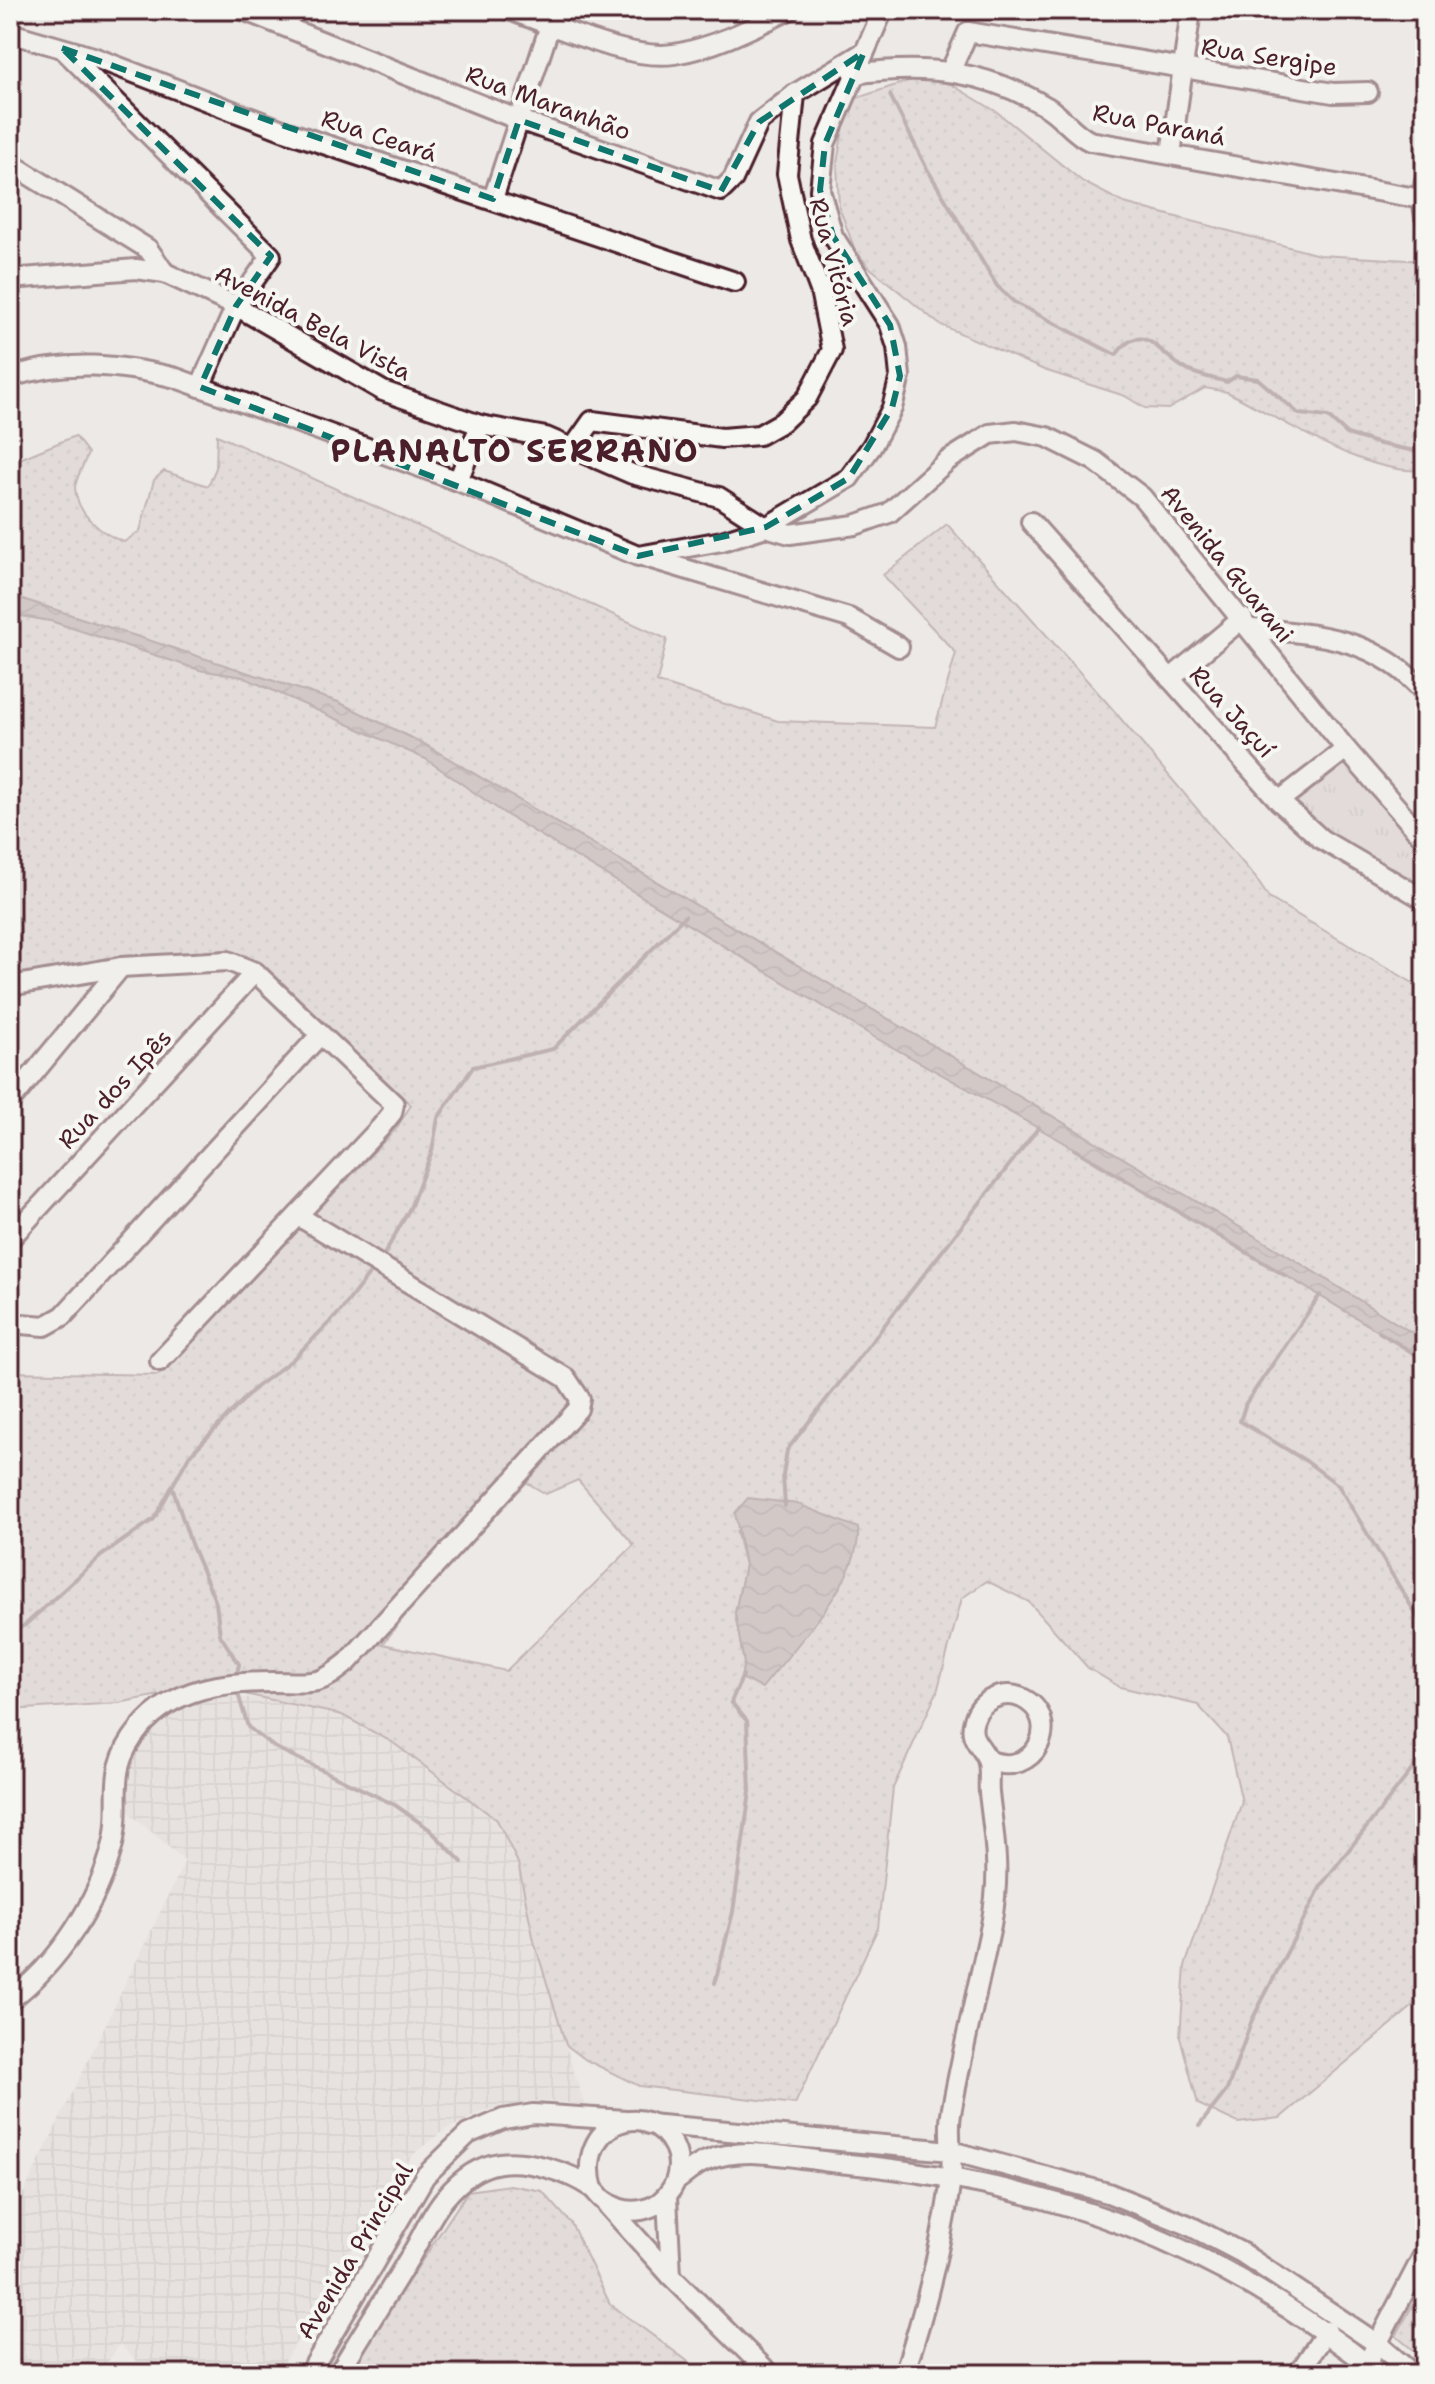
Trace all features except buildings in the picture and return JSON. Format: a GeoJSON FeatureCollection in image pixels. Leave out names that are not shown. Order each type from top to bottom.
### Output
{"type":"FeatureCollection","features":[{"type":"Feature","properties":{"kind":"street","name":"Rua Maranhão"},"geometry":{"type":"LineString","coordinates":[[243,10],[519,120],[721,191],[733,179],[759,122],[795,94]]}},
{"type":"Feature","properties":{"kind":"street"},"geometry":{"type":"LineString","coordinates":[[509,10],[552,17],[617,49],[673,54],[747,30],[789,10]]}},
{"type":"Feature","properties":{"kind":"street"},"geometry":{"type":"LineString","coordinates":[[638,556],[722,541],[766,527],[800,508],[849,478],[872,446],[892,408],[900,376],[897,347],[890,325],[833,236],[820,190],[825,144],[883,10]]}},
{"type":"Feature","properties":{"kind":"street"},"geometry":{"type":"LineString","coordinates":[[1171,154],[1180,67],[1191,10]]}},
{"type":"Feature","properties":{"kind":"street"},"geometry":{"type":"LineString","coordinates":[[493,199],[552,17]]}},
{"type":"Feature","properties":{"kind":"street","name":"Rua Sergipe"},"geometry":{"type":"LineString","coordinates":[[951,70],[968,32],[1333,93],[1368,92]]}},
{"type":"Feature","properties":{"kind":"street","name":"Rua Ceará"},"geometry":{"type":"LineString","coordinates":[[10,33],[62,48],[285,131],[735,282]]}},
{"type":"Feature","properties":{"kind":"street"},"geometry":{"type":"LineString","coordinates":[[62,48],[271,256],[236,306],[200,387]]}},
{"type":"Feature","properties":{"kind":"street"},"geometry":{"type":"LineString","coordinates":[[795,94],[864,52]]}},
{"type":"Feature","properties":{"kind":"street","name":"Rua Paraná"},"geometry":{"type":"LineString","coordinates":[[854,74],[910,68],[951,70],[1013,88],[1058,114],[1080,137],[1090,141],[1424,199]]}},
{"type":"Feature","properties":{"kind":"street","name":"Rua Vitória"},"geometry":{"type":"LineString","coordinates":[[573,448],[592,421],[722,438],[759,435],[782,422],[807,398],[832,350],[820,290],[801,240],[787,174],[795,94]]}},
{"type":"Feature","properties":{"kind":"street"},"geometry":{"type":"LineString","coordinates":[[10,163],[148,249],[165,273]]}},
{"type":"Feature","properties":{"kind":"street","name":"Avenida Bela Vista"},"geometry":{"type":"LineString","coordinates":[[10,279],[136,269],[165,273],[236,306],[383,391],[480,425],[546,437],[632,474],[719,497],[766,527]]}},
{"type":"Feature","properties":{"kind":"street"},"geometry":{"type":"LineString","coordinates":[[10,377],[33,369],[86,363],[132,367],[200,387],[458,481],[638,556],[849,618],[899,647]]}},
{"type":"Feature","properties":{"kind":"street"},"geometry":{"type":"LineString","coordinates":[[458,481],[480,425]]}},
{"type":"Feature","properties":{"kind":"street","name":"Avenida Guarani"},"geometry":{"type":"LineString","coordinates":[[766,527],[790,534],[855,525],[889,513],[968,445],[990,434],[1016,431],[1047,437],[1095,461],[1142,497],[1346,749],[1425,840]]}},
{"type":"Feature","properties":{"kind":"street"},"geometry":{"type":"LineString","coordinates":[[800,508],[800,520],[808,532]]}},
{"type":"Feature","properties":{"kind":"street","name":"Rua Jaçuí"},"geometry":{"type":"LineString","coordinates":[[1031,522],[1279,801],[1321,839],[1425,900]]}},
{"type":"Feature","properties":{"kind":"street"},"geometry":{"type":"LineString","coordinates":[[1170,679],[1247,624],[1353,644],[1382,654],[1425,693]]}},
{"type":"Feature","properties":{"kind":"street"},"geometry":{"type":"LineString","coordinates":[[1279,801],[1346,749]]}},
{"type":"Feature","properties":{"kind":"street"},"geometry":{"type":"LineString","coordinates":[[10,986],[121,967],[228,961],[255,972],[394,1104],[394,1109],[300,1217],[160,1361]]}},
{"type":"Feature","properties":{"kind":"street"},"geometry":{"type":"LineString","coordinates":[[10,1102],[121,967]]}},
{"type":"Feature","properties":{"kind":"street","name":"Rua dos Ipês"},"geometry":{"type":"LineString","coordinates":[[12,1235],[255,972]]}},
{"type":"Feature","properties":{"kind":"street"},"geometry":{"type":"LineString","coordinates":[[10,1323],[45,1326],[63,1316],[320,1035]]}},
{"type":"Feature","properties":{"kind":"street"},"geometry":{"type":"LineString","coordinates":[[10,2000],[57,1953],[90,1905],[114,1842],[115,1777],[139,1729],[171,1700],[211,1686],[316,1681],[348,1662],[578,1409],[580,1399],[566,1378],[300,1217]]}},
{"type":"Feature","properties":{"kind":"street"},"geometry":{"type":"LineString","coordinates":[[904,2374],[928,2305],[952,2177],[951,2116],[999,1872],[988,1760]]}},
{"type":"Feature","properties":{"kind":"street","name":"Avenida Principal"},"geometry":{"type":"LineString","coordinates":[[309,2374],[425,2176],[468,2134],[503,2119],[533,2114],[626,2120]]}},
{"type":"Feature","properties":{"kind":"street"},"geometry":{"type":"LineString","coordinates":[[770,2374],[671,2276],[598,2194],[588,2172],[594,2143],[604,2131],[626,2120],[951,2151],[1108,2193],[1188,2225],[1242,2253],[1379,2345],[1413,2374]]}},
{"type":"Feature","properties":{"kind":"street"},"geometry":{"type":"LineString","coordinates":[[649,2124],[664,2133],[674,2147],[678,2164],[672,2189],[671,2276]]}},
{"type":"Feature","properties":{"kind":"street"},"geometry":{"type":"LineString","coordinates":[[598,2194],[619,2209],[636,2211],[653,2207],[704,2161],[747,2154],[952,2177],[1012,2188],[1092,2212],[1163,2239],[1234,2275],[1327,2331],[1373,2368],[1379,2345],[1425,2252]]}},
{"type":"Feature","properties":{"kind":"street","name":"Avenida Principal"},"geometry":{"type":"LineString","coordinates":[[338,2374],[443,2200],[477,2170],[500,2163],[527,2163],[598,2194]]}},
{"type":"Feature","properties":{"kind":"street"},"geometry":{"type":"LineString","coordinates":[[1298,2374],[1327,2331]]}},
{"type":"Feature","properties":{"kind":"highlighted area"},"geometry":{"type":"Polygon","coordinates":[[[62,48],[493,199],[519,120],[721,191],[759,122],[864,52],[825,144],[820,190],[833,236],[890,325],[900,376],[892,408],[849,478],[766,527],[638,556],[200,387],[236,306],[271,256],[62,48]]]}},
{"type":"Feature","properties":{"kind":"shaded area"},"geometry":{"type":"Polygon","coordinates":[[[223,1696],[281,1700],[342,1715],[392,1742],[497,1820],[518,1863],[534,1941],[584,2104],[535,2101],[487,2110],[443,2131],[417,2151],[397,2175],[277,2374],[149,2374],[120,2344],[99,2374],[34,2374],[10,2360],[10,2221],[185,1861],[127,1811],[123,1804],[129,1755],[157,1715],[223,1696]]]}},
{"type":"Feature","properties":{"kind":"green space"},"geometry":{"type":"Polygon","coordinates":[[[939,77],[997,112],[1083,182],[1124,203],[1319,255],[1425,261],[1425,470],[1376,464],[1350,455],[1227,392],[1205,388],[1168,409],[1145,408],[1125,396],[1044,370],[939,324],[869,267],[855,250],[839,207],[837,163],[845,118],[857,98],[917,78],[939,77]]]}},
{"type":"Feature","properties":{"kind":"green space"},"geometry":{"type":"Polygon","coordinates":[[[217,435],[667,639],[657,682],[778,721],[935,727],[956,653],[883,575],[947,524],[1109,705],[1255,877],[1269,898],[1425,990],[1425,1341],[1285,1254],[424,744],[338,702],[10,595],[10,463],[75,436],[88,453],[75,484],[80,507],[99,529],[124,542],[140,531],[154,480],[164,471],[208,486],[216,468],[217,435]]]}},
{"type":"Feature","properties":{"kind":"green space"},"geometry":{"type":"Polygon","coordinates":[[[10,614],[51,621],[200,670],[243,677],[426,759],[507,815],[876,1038],[1060,1140],[1425,1359],[1425,1996],[1280,2118],[1238,2123],[1198,2104],[1180,2037],[1185,1966],[1242,1802],[1227,1737],[1198,1705],[1120,1687],[1088,1668],[1029,1602],[987,1581],[962,1598],[937,1692],[893,1788],[878,1928],[795,2104],[639,2086],[586,2060],[566,2045],[534,1941],[518,1863],[497,1820],[392,1742],[342,1715],[207,1686],[118,1703],[10,1710],[10,1372],[158,1375],[396,1129],[411,1105],[247,956],[225,950],[25,974],[10,979],[10,614]],[[514,1475],[383,1644],[506,1671],[634,1545],[578,1480],[546,1494],[514,1475]],[[736,1530],[745,1565],[735,1613],[744,1663],[741,1678],[808,1628],[736,1530]]]}},
{"type":"Feature","properties":{"kind":"green space"},"geometry":{"type":"Polygon","coordinates":[[[1345,755],[1425,849],[1425,894],[1326,839],[1291,799],[1345,755]]]}},
{"type":"Feature","properties":{"kind":"green space"},"geometry":{"type":"Polygon","coordinates":[[[510,2185],[542,2191],[571,2223],[610,2304],[697,2368],[735,2374],[347,2374],[468,2191],[510,2185]]]}},
{"type":"Feature","properties":{"kind":"green space"},"geometry":{"type":"Polygon","coordinates":[[[1425,2282],[1425,2360],[1396,2336],[1425,2282]]]}},
{"type":"Feature","properties":{"kind":"water"},"geometry":{"type":"Polygon","coordinates":[[[10,595],[338,702],[424,744],[1285,1254],[1425,1341],[1425,1359],[1060,1140],[876,1038],[507,815],[426,759],[243,677],[200,670],[51,621],[10,614],[10,595]]]}},
{"type":"Feature","properties":{"kind":"water"},"geometry":{"type":"Polygon","coordinates":[[[748,1498],[798,1504],[858,1528],[856,1548],[838,1591],[762,1688],[741,1678],[744,1663],[735,1613],[745,1565],[735,1513],[748,1498]]]}},
{"type":"Feature","properties":{"kind":"waterway"},"geometry":{"type":"LineString","coordinates":[[890,95],[926,167],[997,286],[1014,302],[1116,355],[1125,344],[1142,339],[1193,373],[1227,382],[1236,376],[1258,379],[1299,414],[1328,417],[1347,434],[1425,453]]}},
{"type":"Feature","properties":{"kind":"waterway"},"geometry":{"type":"LineString","coordinates":[[381,1260],[410,1208],[432,1151],[438,1118],[473,1067],[553,1049],[685,916]]}},
{"type":"Feature","properties":{"kind":"waterway"},"geometry":{"type":"LineString","coordinates":[[785,1506],[783,1475],[787,1450],[1039,1127]]}},
{"type":"Feature","properties":{"kind":"waterway"},"geometry":{"type":"LineString","coordinates":[[1074,1149],[1286,1276]]}},
{"type":"Feature","properties":{"kind":"waterway"},"geometry":{"type":"LineString","coordinates":[[10,1633],[25,1625],[101,1556],[154,1519],[189,1456],[256,1387],[292,1360],[339,1313],[374,1268]]}},
{"type":"Feature","properties":{"kind":"waterway"},"geometry":{"type":"LineString","coordinates":[[1320,1295],[1246,1403],[1240,1421],[1306,1461],[1338,1485],[1425,1629]]}},
{"type":"Feature","properties":{"kind":"waterway"},"geometry":{"type":"LineString","coordinates":[[1379,1332],[1425,1360]]}},
{"type":"Feature","properties":{"kind":"waterway"},"geometry":{"type":"LineString","coordinates":[[173,1489],[191,1544],[216,1603],[220,1635],[239,1664],[236,1679]]}},
{"type":"Feature","properties":{"kind":"waterway"},"geometry":{"type":"LineString","coordinates":[[715,1983],[733,1912],[750,1791],[747,1721],[731,1702],[743,1675]]}},
{"type":"Feature","properties":{"kind":"waterway"},"geometry":{"type":"LineString","coordinates":[[237,1690],[248,1727],[274,1747],[395,1805],[429,1829],[462,1862]]}},
{"type":"Feature","properties":{"kind":"waterway"},"geometry":{"type":"LineString","coordinates":[[1199,2126],[1227,2090],[1252,2020],[1322,1884],[1425,1753]]}},
{"type":"Feature","properties":{"kind":"district","name":"PLANALTO SERRANO"},"geometry":{"type":"Point","coordinates":[515,451]}}]}
